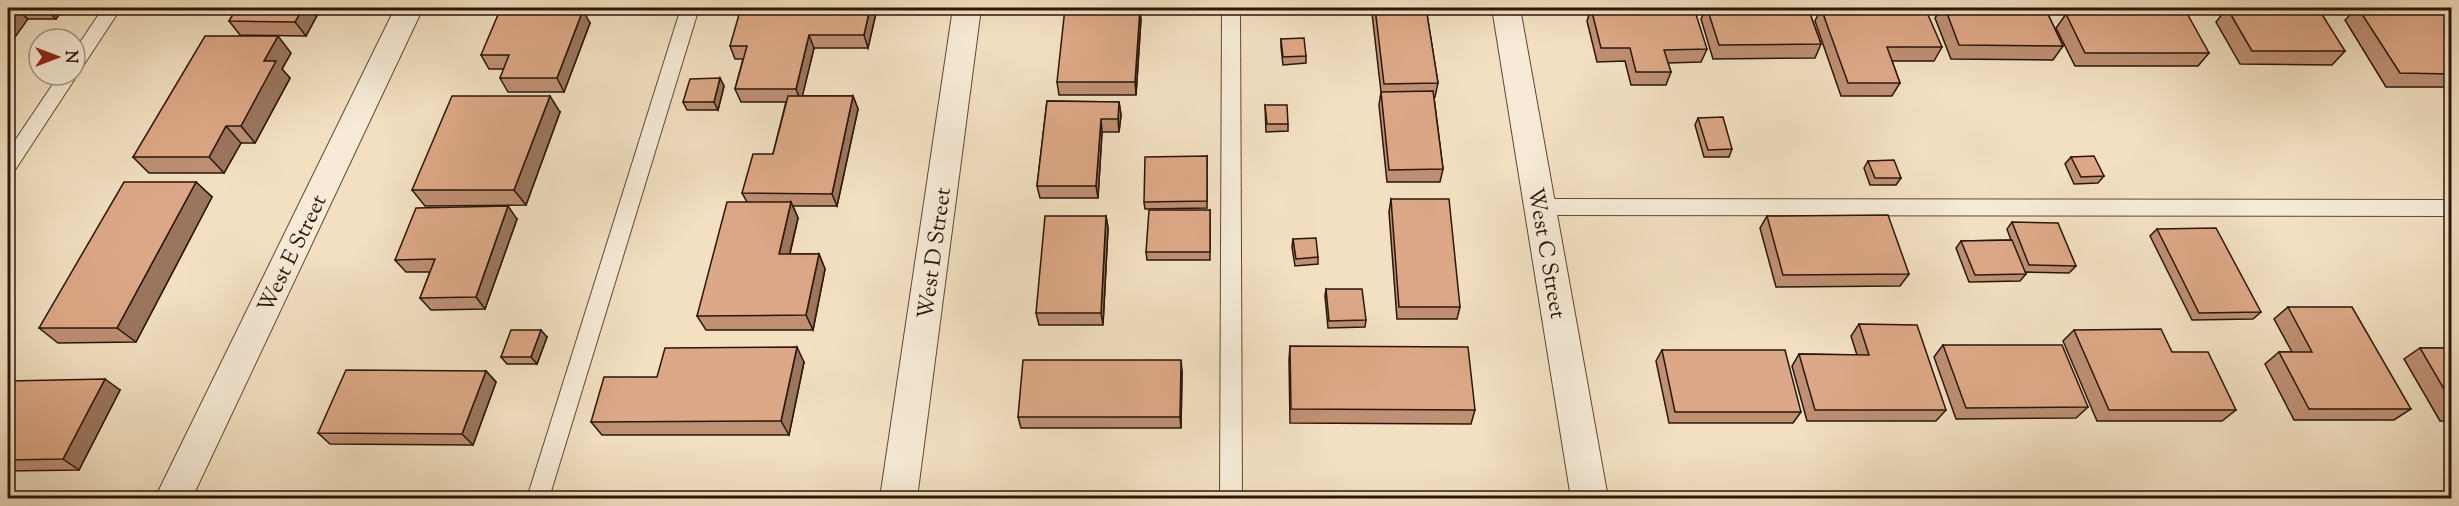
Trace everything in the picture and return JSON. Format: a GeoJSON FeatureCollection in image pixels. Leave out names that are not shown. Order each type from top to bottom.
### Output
{"type":"FeatureCollection","features":[{"type":"Feature","properties":{"kind":"street","name":"West E Street"},"geometry":{"type":"LineString","coordinates":[[173,498],[409,8]]}},
{"type":"Feature","properties":{"kind":"street","name":"West D Street"},"geometry":{"type":"LineString","coordinates":[[898,498],[967,8]]}},
{"type":"Feature","properties":{"kind":"street","name":"West C Street"},"geometry":{"type":"LineString","coordinates":[[1506,8],[1590,498]]}},
{"type":"Feature","properties":{"kind":"lane"},"geometry":{"type":"LineString","coordinates":[[87,46],[112,8]]}},
{"type":"Feature","properties":{"kind":"lane"},"geometry":{"type":"LineString","coordinates":[[538,498],[690,8]]}},
{"type":"Feature","properties":{"kind":"lane"},"geometry":{"type":"LineString","coordinates":[[1231,8],[1231,498]]}},
{"type":"Feature","properties":{"kind":"lane"},"geometry":{"type":"LineString","coordinates":[[8,165],[60,87]]}},
{"type":"Feature","properties":{"kind":"lane"},"geometry":{"type":"LineString","coordinates":[[1540,207],[2451,208]]}},
{"type":"Feature","properties":{"kind":"building"},"geometry":{"type":"Polygon","coordinates":[[[237,8],[303,8],[295,22],[229,21],[237,8]]]}},
{"type":"Feature","properties":{"kind":"building"},"geometry":{"type":"Polygon","coordinates":[[[816,8],[870,8],[864,35],[809,35],[796,89],[735,89],[747,46],[730,46],[740,11],[815,11],[816,8]]]}},
{"type":"Feature","properties":{"kind":"building"},"geometry":{"type":"Polygon","coordinates":[[[1065,8],[1140,8],[1135,82],[1057,82],[1065,8]]]}},
{"type":"Feature","properties":{"kind":"building"},"geometry":{"type":"Polygon","coordinates":[[[1375,8],[1426,8],[1438,83],[1384,84],[1375,8]]]}},
{"type":"Feature","properties":{"kind":"building"},"geometry":{"type":"Polygon","coordinates":[[[1591,8],[1694,8],[1707,49],[1664,50],[1671,72],[1636,72],[1630,48],[1601,48],[1591,8]]]}},
{"type":"Feature","properties":{"kind":"building"},"geometry":{"type":"Polygon","coordinates":[[[1707,8],[1808,8],[1821,44],[1719,45],[1707,8]]]}},
{"type":"Feature","properties":{"kind":"building"},"geometry":{"type":"Polygon","coordinates":[[[1821,8],[1925,8],[1942,47],[1887,47],[1900,83],[1848,83],[1821,8]]]}},
{"type":"Feature","properties":{"kind":"building"},"geometry":{"type":"Polygon","coordinates":[[[1945,8],[2045,8],[2063,46],[1959,45],[1945,8]]]}},
{"type":"Feature","properties":{"kind":"building"},"geometry":{"type":"Polygon","coordinates":[[[2105,8],[2184,8],[2209,53],[2085,53],[2066,14],[2108,14],[2105,8]]]}},
{"type":"Feature","properties":{"kind":"building"},"geometry":{"type":"Polygon","coordinates":[[[2227,8],[2318,8],[2345,51],[2252,51],[2227,8]]]}},
{"type":"Feature","properties":{"kind":"building"},"geometry":{"type":"Polygon","coordinates":[[[2358,8],[2451,8],[2451,74],[2400,73],[2358,8]]]}},
{"type":"Feature","properties":{"kind":"building"},"geometry":{"type":"Polygon","coordinates":[[[500,10],[583,10],[557,78],[500,78],[509,55],[481,55],[500,10]]]}},
{"type":"Feature","properties":{"kind":"building"},"geometry":{"type":"Polygon","coordinates":[[[205,36],[278,36],[264,61],[276,61],[241,126],[226,126],[209,157],[133,157],[205,36]]]}},
{"type":"Feature","properties":{"kind":"building"},"geometry":{"type":"Polygon","coordinates":[[[1304,38],[1306,56],[1283,57],[1281,39],[1304,38]]]}},
{"type":"Feature","properties":{"kind":"building"},"geometry":{"type":"Polygon","coordinates":[[[720,78],[714,102],[683,102],[690,79],[720,78]]]}},
{"type":"Feature","properties":{"kind":"building"},"geometry":{"type":"Polygon","coordinates":[[[1433,91],[1443,169],[1389,170],[1381,92],[1433,91]]]}},
{"type":"Feature","properties":{"kind":"building"},"geometry":{"type":"Polygon","coordinates":[[[452,96],[550,96],[514,190],[412,190],[452,96]]]}},
{"type":"Feature","properties":{"kind":"building"},"geometry":{"type":"Polygon","coordinates":[[[788,96],[853,96],[832,194],[742,193],[753,154],[773,154],[788,96]]]}},
{"type":"Feature","properties":{"kind":"building"},"geometry":{"type":"Polygon","coordinates":[[[1047,101],[1119,102],[1118,119],[1101,119],[1096,186],[1037,186],[1047,101]]]}},
{"type":"Feature","properties":{"kind":"building"},"geometry":{"type":"Polygon","coordinates":[[[1265,105],[1287,105],[1288,124],[1267,124],[1265,105]]]}},
{"type":"Feature","properties":{"kind":"building"},"geometry":{"type":"Polygon","coordinates":[[[1723,117],[1732,149],[1708,150],[1698,118],[1723,117]]]}},
{"type":"Feature","properties":{"kind":"building"},"geometry":{"type":"Polygon","coordinates":[[[1207,156],[1207,201],[1144,202],[1145,157],[1207,156]]]}},
{"type":"Feature","properties":{"kind":"building"},"geometry":{"type":"Polygon","coordinates":[[[2094,156],[2104,176],[2081,177],[2071,157],[2094,156]]]}},
{"type":"Feature","properties":{"kind":"building"},"geometry":{"type":"Polygon","coordinates":[[[1894,160],[1901,178],[1875,178],[1868,161],[1894,160]]]}},
{"type":"Feature","properties":{"kind":"building"},"geometry":{"type":"Polygon","coordinates":[[[124,182],[196,182],[117,328],[39,328],[124,182]]]}},
{"type":"Feature","properties":{"kind":"building"},"geometry":{"type":"Polygon","coordinates":[[[1391,199],[1449,199],[1460,307],[1399,307],[1391,199]]]}},
{"type":"Feature","properties":{"kind":"building"},"geometry":{"type":"Polygon","coordinates":[[[727,202],[791,202],[779,254],[819,254],[806,315],[697,316],[727,202]]]}},
{"type":"Feature","properties":{"kind":"building"},"geometry":{"type":"Polygon","coordinates":[[[508,206],[476,297],[420,298],[435,259],[395,260],[416,208],[508,206]]]}},
{"type":"Feature","properties":{"kind":"building"},"geometry":{"type":"Polygon","coordinates":[[[1149,210],[1210,210],[1210,252],[1146,252],[1149,210]]]}},
{"type":"Feature","properties":{"kind":"building"},"geometry":{"type":"Polygon","coordinates":[[[1888,215],[1909,274],[1783,275],[1767,216],[1888,215]]]}},
{"type":"Feature","properties":{"kind":"building"},"geometry":{"type":"Polygon","coordinates":[[[1045,216],[1106,216],[1101,313],[1036,313],[1045,216]]]}},
{"type":"Feature","properties":{"kind":"building"},"geometry":{"type":"Polygon","coordinates":[[[2012,222],[2058,223],[2076,266],[2029,265],[2012,222]]]}},
{"type":"Feature","properties":{"kind":"building"},"geometry":{"type":"Polygon","coordinates":[[[2216,228],[2261,312],[2199,313],[2157,229],[2216,228]]]}},
{"type":"Feature","properties":{"kind":"building"},"geometry":{"type":"Polygon","coordinates":[[[1316,238],[1318,257],[1296,259],[1293,239],[1316,238]]]}},
{"type":"Feature","properties":{"kind":"building"},"geometry":{"type":"Polygon","coordinates":[[[2012,240],[2026,274],[1975,275],[1961,241],[2012,240]]]}},
{"type":"Feature","properties":{"kind":"building"},"geometry":{"type":"Polygon","coordinates":[[[1326,289],[1362,289],[1366,320],[1329,321],[1326,289]]]}},
{"type":"Feature","properties":{"kind":"building"},"geometry":{"type":"Polygon","coordinates":[[[2288,307],[2352,307],[2411,409],[2309,409],[2279,352],[2312,352],[2288,307]]]}},
{"type":"Feature","properties":{"kind":"building"},"geometry":{"type":"Polygon","coordinates":[[[1859,324],[1917,325],[1946,410],[1815,410],[1799,354],[1869,355],[1859,324]]]}},
{"type":"Feature","properties":{"kind":"building"},"geometry":{"type":"Polygon","coordinates":[[[2161,329],[2172,352],[2208,352],[2236,410],[2109,410],[2074,330],[2161,329]]]}},
{"type":"Feature","properties":{"kind":"building"},"geometry":{"type":"Polygon","coordinates":[[[511,330],[541,330],[531,357],[501,357],[511,330]]]}},
{"type":"Feature","properties":{"kind":"building"},"geometry":{"type":"Polygon","coordinates":[[[1943,345],[2062,345],[2088,407],[1966,408],[1943,345]]]}},
{"type":"Feature","properties":{"kind":"building"},"geometry":{"type":"Polygon","coordinates":[[[1290,346],[1468,347],[1475,410],[1291,409],[1290,346]]]}},
{"type":"Feature","properties":{"kind":"building"},"geometry":{"type":"Polygon","coordinates":[[[797,347],[781,421],[591,422],[604,377],[657,377],[665,348],[797,347]]]}},
{"type":"Feature","properties":{"kind":"building"},"geometry":{"type":"Polygon","coordinates":[[[2420,348],[2451,348],[2451,401],[2420,348]]]}},
{"type":"Feature","properties":{"kind":"building"},"geometry":{"type":"Polygon","coordinates":[[[1662,350],[1785,350],[1801,412],[1675,412],[1662,350]]]}},
{"type":"Feature","properties":{"kind":"building"},"geometry":{"type":"Polygon","coordinates":[[[1023,360],[1181,360],[1180,417],[1018,417],[1023,360]]]}},
{"type":"Feature","properties":{"kind":"building"},"geometry":{"type":"Polygon","coordinates":[[[346,370],[486,371],[462,434],[318,433],[346,370]]]}},
{"type":"Feature","properties":{"kind":"building"},"geometry":{"type":"Polygon","coordinates":[[[105,379],[63,459],[8,460],[8,381],[105,379]]]}}]}
